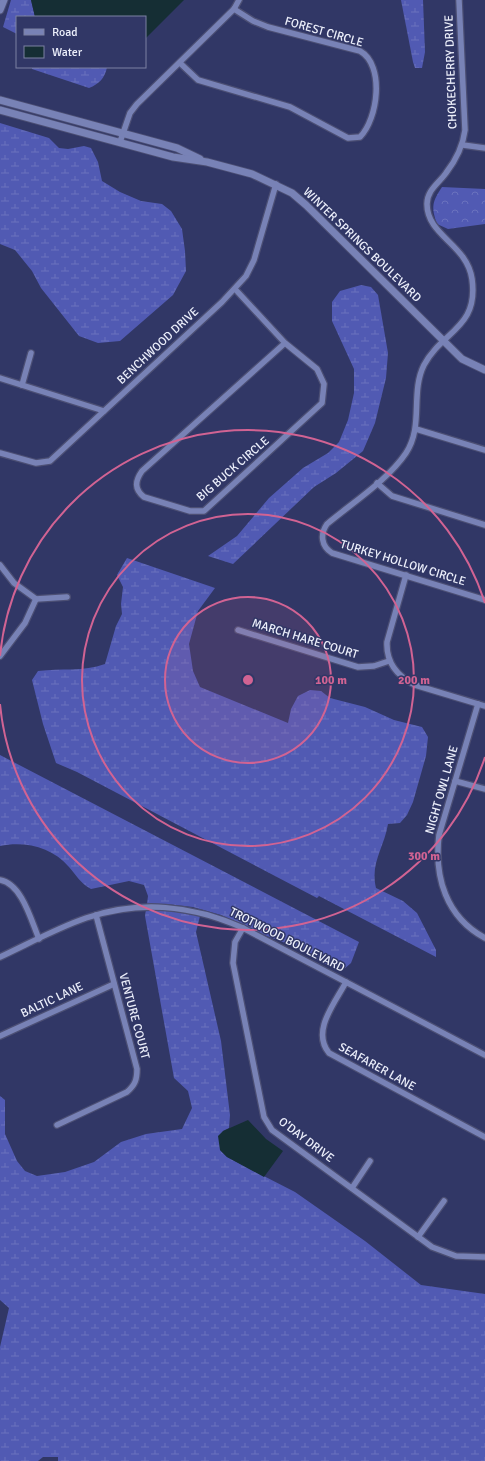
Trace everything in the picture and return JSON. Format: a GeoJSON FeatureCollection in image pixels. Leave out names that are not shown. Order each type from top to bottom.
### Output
{"type":"FeatureCollection","features":[{"type":"Feature","properties":{"kind":"street"},"geometry":{"type":"LineString","coordinates":[[0,10],[4,0]]}},
{"type":"Feature","properties":{"kind":"street"},"geometry":{"type":"LineString","coordinates":[[120,142],[130,113],[137,104],[234,9],[239,0]]}},
{"type":"Feature","properties":{"kind":"street","name":"CHOKECHERRY DRIVE"},"geometry":{"type":"LineString","coordinates":[[322,539],[327,524],[376,483],[407,452],[416,429],[418,380],[425,364],[444,342],[460,327],[466,318],[471,305],[472,278],[465,258],[433,226],[428,214],[427,202],[431,190],[446,174],[463,145],[465,130],[459,0]]}},
{"type":"Feature","properties":{"kind":"street","name":"FOREST CIRCLE"},"geometry":{"type":"LineString","coordinates":[[180,63],[198,80],[290,107],[348,138],[360,137],[366,132],[376,97],[375,77],[372,63],[367,55],[360,51],[268,27],[253,21],[234,9]]}},
{"type":"Feature","properties":{"kind":"street","name":"WINTER SPRINGS BOULEVARD"},"geometry":{"type":"LineString","coordinates":[[0,100],[177,148],[207,162]]}},
{"type":"Feature","properties":{"kind":"street","name":"WINTER SPRINGS BOULEVARD"},"geometry":{"type":"LineString","coordinates":[[0,110],[173,157],[207,162],[252,174],[276,184],[292,193],[306,205],[462,359],[485,370]]}},
{"type":"Feature","properties":{"kind":"street"},"geometry":{"type":"LineString","coordinates":[[463,145],[485,148]]}},
{"type":"Feature","properties":{"kind":"street","name":"BENCHWOOD DRIVE"},"geometry":{"type":"LineString","coordinates":[[0,453],[36,463],[50,461],[236,289],[246,276],[254,260],[276,184]]}},
{"type":"Feature","properties":{"kind":"street","name":"BIG BUCK CIRCLE"},"geometry":{"type":"LineString","coordinates":[[236,289],[285,343],[317,369],[322,377],[324,393],[322,402],[317,409],[204,511],[190,511],[144,497],[136,488],[136,483],[142,471],[285,343]]}},
{"type":"Feature","properties":{"kind":"street"},"geometry":{"type":"LineString","coordinates":[[22,384],[31,353]]}},
{"type":"Feature","properties":{"kind":"street"},"geometry":{"type":"LineString","coordinates":[[0,378],[104,411]]}},
{"type":"Feature","properties":{"kind":"street"},"geometry":{"type":"LineString","coordinates":[[416,429],[485,450]]}},
{"type":"Feature","properties":{"kind":"street"},"geometry":{"type":"LineString","coordinates":[[376,483],[392,496],[485,525]]}},
{"type":"Feature","properties":{"kind":"street","name":"TURKEY HOLLOW CIRCLE"},"geometry":{"type":"LineString","coordinates":[[322,539],[324,545],[332,553],[485,600]]}},
{"type":"Feature","properties":{"kind":"street"},"geometry":{"type":"LineString","coordinates":[[0,565],[14,583],[36,599],[67,597]]}},
{"type":"Feature","properties":{"kind":"street"},"geometry":{"type":"LineString","coordinates":[[406,575],[387,642],[386,651],[389,661],[396,673],[404,680],[415,685],[485,706]]}},
{"type":"Feature","properties":{"kind":"street"},"geometry":{"type":"LineString","coordinates":[[0,656],[25,623],[36,599]]}},
{"type":"Feature","properties":{"kind":"street","name":"MARCH HARE COURT"},"geometry":{"type":"LineString","coordinates":[[238,630],[358,667],[374,666],[389,661]]}},
{"type":"Feature","properties":{"kind":"street","name":"NIGHT OWL LANE"},"geometry":{"type":"LineString","coordinates":[[478,704],[439,835],[437,853],[438,871],[442,889],[452,909],[461,920],[485,938]]}},
{"type":"Feature","properties":{"kind":"street"},"geometry":{"type":"LineString","coordinates":[[455,781],[485,789]]}},
{"type":"Feature","properties":{"kind":"street"},"geometry":{"type":"LineString","coordinates":[[0,880],[7,881],[19,892],[39,939]]}},
{"type":"Feature","properties":{"kind":"street","name":"TROTWOOD BOULEVARD"},"geometry":{"type":"LineString","coordinates":[[0,957],[96,915],[131,908],[166,907],[193,911],[221,918],[243,928],[485,1055]]}},
{"type":"Feature","properties":{"kind":"street","name":"VENTURE COURT"},"geometry":{"type":"LineString","coordinates":[[58,1125],[127,1092],[134,1085],[137,1069],[96,915]]}},
{"type":"Feature","properties":{"kind":"street","name":"O'DAY DRIVE"},"geometry":{"type":"LineString","coordinates":[[243,928],[235,942],[233,963],[264,1117],[272,1130],[432,1247],[456,1256],[485,1257]]}},
{"type":"Feature","properties":{"kind":"street","name":"SEAFARER LANE"},"geometry":{"type":"LineString","coordinates":[[346,982],[322,1026],[321,1038],[324,1047],[329,1053],[333,1057],[485,1137]]}},
{"type":"Feature","properties":{"kind":"street","name":"BALTIC LANE"},"geometry":{"type":"LineString","coordinates":[[0,1036],[114,984]]}},
{"type":"Feature","properties":{"kind":"street"},"geometry":{"type":"LineString","coordinates":[[352,1188],[370,1161]]}},
{"type":"Feature","properties":{"kind":"street"},"geometry":{"type":"LineString","coordinates":[[418,1238],[444,1201]]}},
{"type":"Feature","properties":{"kind":"green space"},"geometry":{"type":"Polygon","coordinates":[[[11,0],[31,0],[35,16],[16,16],[16,34],[3,27],[11,0]]]}},
{"type":"Feature","properties":{"kind":"green space"},"geometry":{"type":"Polygon","coordinates":[[[401,0],[423,0],[425,52],[422,68],[415,68],[413,62],[401,0]]]}},
{"type":"Feature","properties":{"kind":"green space"},"geometry":{"type":"Polygon","coordinates":[[[107,68],[101,80],[96,85],[89,88],[32,69],[107,68]]]}},
{"type":"Feature","properties":{"kind":"green space"},"geometry":{"type":"Polygon","coordinates":[[[0,123],[49,138],[59,148],[68,149],[84,146],[91,148],[98,162],[102,181],[120,192],[141,201],[162,204],[171,211],[182,229],[186,271],[173,295],[120,341],[98,343],[79,336],[41,288],[32,271],[15,250],[0,244],[0,123]]]}},
{"type":"Feature","properties":{"kind":"green space"},"geometry":{"type":"Polygon","coordinates":[[[442,187],[485,189],[485,224],[448,229],[437,224],[433,209],[434,201],[442,187]]]}},
{"type":"Feature","properties":{"kind":"green space"},"geometry":{"type":"Polygon","coordinates":[[[361,285],[371,287],[378,295],[388,353],[386,378],[375,423],[363,451],[336,473],[314,487],[233,564],[208,556],[237,536],[269,498],[303,468],[328,453],[339,442],[348,420],[354,393],[354,369],[332,321],[332,302],[340,291],[361,285]]]}},
{"type":"Feature","properties":{"kind":"green space"},"geometry":{"type":"Polygon","coordinates":[[[127,558],[215,588],[198,611],[189,644],[193,671],[200,687],[288,723],[291,709],[298,696],[310,690],[321,691],[330,698],[365,707],[394,720],[422,727],[428,737],[426,756],[413,802],[407,815],[400,823],[388,824],[376,863],[375,879],[376,888],[403,901],[417,913],[436,950],[436,957],[319,896],[317,898],[77,772],[56,763],[43,724],[32,680],[38,671],[80,669],[105,664],[116,626],[122,614],[121,604],[123,587],[117,575],[127,558]]]}},
{"type":"Feature","properties":{"kind":"green space"},"geometry":{"type":"Polygon","coordinates":[[[0,755],[359,942],[351,963],[343,970],[323,963],[299,948],[264,935],[221,915],[193,907],[166,904],[147,904],[148,896],[144,885],[129,881],[91,889],[81,881],[62,860],[46,850],[19,844],[0,846],[0,755]]]}},
{"type":"Feature","properties":{"kind":"green space"},"geometry":{"type":"Polygon","coordinates":[[[146,910],[165,910],[200,916],[196,932],[221,1041],[230,1115],[229,1128],[223,1131],[220,1150],[227,1157],[295,1192],[365,1241],[421,1285],[485,1294],[485,1461],[58,1461],[58,1457],[43,1457],[38,1461],[0,1461],[0,1347],[9,1308],[0,1300],[0,1096],[5,1100],[5,1134],[17,1161],[25,1171],[37,1176],[65,1172],[94,1162],[121,1142],[146,1134],[182,1129],[192,1108],[188,1091],[174,1078],[145,916],[146,910]]]}},
{"type":"Feature","properties":{"kind":"water"},"geometry":{"type":"Polygon","coordinates":[[[31,0],[184,0],[146,38],[146,16],[35,16],[31,0]]]}},
{"type":"Feature","properties":{"kind":"water"},"geometry":{"type":"Polygon","coordinates":[[[248,1120],[266,1139],[283,1151],[264,1177],[227,1157],[220,1150],[218,1136],[223,1131],[248,1120]]]}}]}
